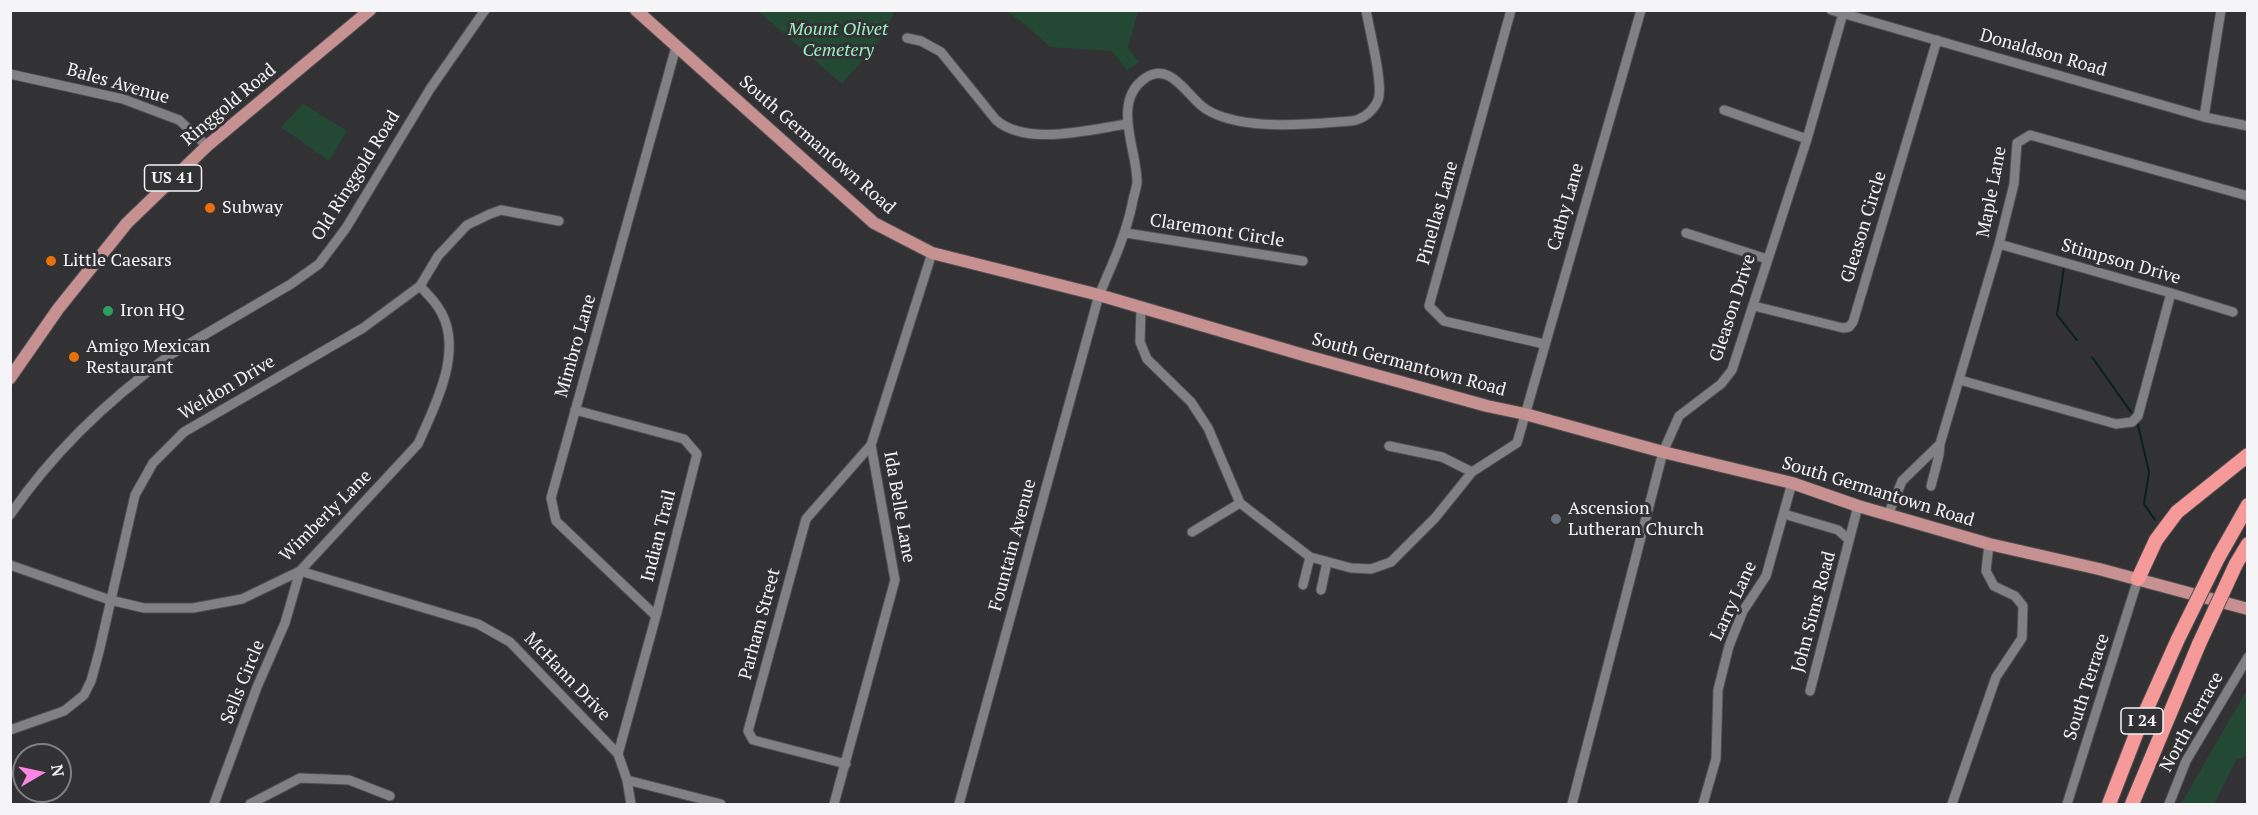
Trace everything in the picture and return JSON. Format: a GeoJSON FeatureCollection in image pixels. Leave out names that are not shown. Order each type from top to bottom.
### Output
{"type":"FeatureCollection","features":[{"type":"Feature","properties":{"kind":"highway"},"geometry":{"type":"LineString","coordinates":[[2138,579],[2156,540],[2177,512],[2247,455]]}},
{"type":"Feature","properties":{"kind":"highway","name":"I 24"},"geometry":{"type":"LineString","coordinates":[[2109,804],[2140,724],[2178,639],[2247,505]]}},
{"type":"Feature","properties":{"kind":"highway","name":"I 24"},"geometry":{"type":"LineString","coordinates":[[2132,804],[2199,644],[2247,544]]}},
{"type":"Feature","properties":{"kind":"main road","name":"Ringgold Road"},"geometry":{"type":"LineString","coordinates":[[10,378],[58,309],[127,224],[207,146],[370,10]]}},
{"type":"Feature","properties":{"kind":"main road","name":"South Germantown Road"},"geometry":{"type":"LineString","coordinates":[[636,10],[874,223],[932,253],[1099,295],[1487,406],[1792,483],[1858,506],[1989,544],[2138,579],[2247,609]]}},
{"type":"Feature","properties":{"kind":"street","name":"Old Ringgold Road"},"geometry":{"type":"LineString","coordinates":[[10,515],[65,445],[154,366],[170,354],[298,280],[319,264],[346,228],[430,89],[485,10]]}},
{"type":"Feature","properties":{"kind":"street"},"geometry":{"type":"LineString","coordinates":[[908,38],[921,40],[941,52],[996,120],[1005,126],[1025,132],[1049,134],[1127,124],[1128,111],[1137,86],[1144,78],[1155,73],[1168,75],[1178,81],[1203,107],[1223,117],[1251,122],[1306,124],[1358,120],[1371,112],[1378,100],[1380,86],[1365,10]]}},
{"type":"Feature","properties":{"kind":"street","name":"Pinellas Lane"},"geometry":{"type":"LineString","coordinates":[[1511,10],[1430,306],[1444,321],[1544,344]]}},
{"type":"Feature","properties":{"kind":"street","name":"Cathy Lane"},"geometry":{"type":"LineString","coordinates":[[1310,557],[1352,568],[1371,569],[1391,562],[1435,518],[1472,472],[1517,443],[1641,10]]}},
{"type":"Feature","properties":{"kind":"street","name":"Donaldson Road"},"geometry":{"type":"LineString","coordinates":[[1831,10],[2204,117],[2247,126]]}},
{"type":"Feature","properties":{"kind":"street"},"geometry":{"type":"LineString","coordinates":[[2204,117],[2221,10]]}},
{"type":"Feature","properties":{"kind":"street","name":"Gleason Drive"},"geometry":{"type":"LineString","coordinates":[[1572,804],[1663,452],[1679,416],[1721,384],[1732,370],[1807,138],[1844,12]]}},
{"type":"Feature","properties":{"kind":"street","name":"Gleason Circle"},"geometry":{"type":"LineString","coordinates":[[1754,306],[1843,328],[1849,327],[1853,322],[1937,40]]}},
{"type":"Feature","properties":{"kind":"street","name":"Mimbro Lane"},"geometry":{"type":"LineString","coordinates":[[656,616],[556,521],[551,498],[676,46]]}},
{"type":"Feature","properties":{"kind":"street","name":"Bales Avenue"},"geometry":{"type":"LineString","coordinates":[[10,74],[123,99],[179,120],[207,146]]}},
{"type":"Feature","properties":{"kind":"street"},"geometry":{"type":"LineString","coordinates":[[1724,110],[1807,138]]}},
{"type":"Feature","properties":{"kind":"street","name":"Fountain Avenue"},"geometry":{"type":"LineString","coordinates":[[959,804],[1099,295],[1126,233],[1137,182],[1127,124]]}},
{"type":"Feature","properties":{"kind":"street","name":"Maple Lane"},"geometry":{"type":"LineString","coordinates":[[1931,486],[1940,444],[1999,244],[2014,184],[2017,143],[2030,135],[2247,196]]}},
{"type":"Feature","properties":{"kind":"street","name":"Weldon Drive"},"geometry":{"type":"LineString","coordinates":[[10,730],[64,711],[84,695],[91,681],[135,495],[153,463],[184,432],[363,328],[420,286],[438,256],[467,225],[501,210],[560,221]]}},
{"type":"Feature","properties":{"kind":"street","name":"Claremont Circle"},"geometry":{"type":"LineString","coordinates":[[1126,233],[1303,261]]}},
{"type":"Feature","properties":{"kind":"street"},"geometry":{"type":"LineString","coordinates":[[1686,233],[1767,259]]}},
{"type":"Feature","properties":{"kind":"street","name":"Stimpson Drive"},"geometry":{"type":"LineString","coordinates":[[1999,244],[2233,312]]}},
{"type":"Feature","properties":{"kind":"street","name":"Ida Belle Lane"},"geometry":{"type":"LineString","coordinates":[[834,804],[895,580],[871,445],[932,253]]}},
{"type":"Feature","properties":{"kind":"street","name":"Wimberly Lane"},"geometry":{"type":"LineString","coordinates":[[10,565],[110,600],[144,608],[193,608],[242,599],[300,572],[418,444],[429,420],[446,371],[449,336],[446,322],[438,306],[420,286]]}},
{"type":"Feature","properties":{"kind":"street"},"geometry":{"type":"LineString","coordinates":[[1960,380],[2116,424],[2132,422],[2138,416],[2171,293]]}},
{"type":"Feature","properties":{"kind":"street"},"geometry":{"type":"LineString","coordinates":[[1141,307],[1140,342],[1147,359],[1191,402],[1208,428],[1240,503],[1310,557],[1303,585]]}},
{"type":"Feature","properties":{"kind":"street","name":"Indian Trail"},"geometry":{"type":"LineString","coordinates":[[575,410],[684,439],[697,454],[618,754]]}},
{"type":"Feature","properties":{"kind":"street","name":"Maple Lane"},"geometry":{"type":"LineString","coordinates":[[1888,515],[1902,481],[1940,444]]}},
{"type":"Feature","properties":{"kind":"street","name":"Parham Street"},"geometry":{"type":"LineString","coordinates":[[846,764],[753,740],[748,731],[806,519],[871,445]]}},
{"type":"Feature","properties":{"kind":"street"},"geometry":{"type":"LineString","coordinates":[[1389,446],[1442,457],[1472,472]]}},
{"type":"Feature","properties":{"kind":"street","name":"Larry Lane"},"geometry":{"type":"LineString","coordinates":[[1703,804],[1716,759],[1718,690],[1729,646],[1743,611],[1766,576],[1792,483]]}},
{"type":"Feature","properties":{"kind":"street"},"geometry":{"type":"LineString","coordinates":[[1192,532],[1240,503]]}},
{"type":"Feature","properties":{"kind":"street","name":"John Sims Road"},"geometry":{"type":"LineString","coordinates":[[1810,691],[1858,506]]}},
{"type":"Feature","properties":{"kind":"street","name":"John Sims Road"},"geometry":{"type":"LineString","coordinates":[[1784,513],[1838,530],[1850,540]]}},
{"type":"Feature","properties":{"kind":"street"},"geometry":{"type":"LineString","coordinates":[[1952,804],[1996,677],[2022,638],[2023,606],[2014,596],[1994,586],[1986,571],[1989,544]]}},
{"type":"Feature","properties":{"kind":"street"},"geometry":{"type":"LineString","coordinates":[[1321,590],[1327,562]]}},
{"type":"Feature","properties":{"kind":"street","name":"McHann Drive"},"geometry":{"type":"LineString","coordinates":[[300,572],[478,624],[510,642],[618,754],[627,780]]}},
{"type":"Feature","properties":{"kind":"street","name":"Sells Circle"},"geometry":{"type":"LineString","coordinates":[[214,804],[257,687],[285,623],[300,572]]}},
{"type":"Feature","properties":{"kind":"street","name":"South Terrace"},"geometry":{"type":"LineString","coordinates":[[2067,804],[2138,579]]}},
{"type":"Feature","properties":{"kind":"street","name":"North Terrace"},"geometry":{"type":"LineString","coordinates":[[2169,804],[2186,761],[2247,657]]}},
{"type":"Feature","properties":{"kind":"street"},"geometry":{"type":"LineString","coordinates":[[250,804],[300,778],[349,780],[390,795]]}},
{"type":"Feature","properties":{"kind":"street"},"geometry":{"type":"LineString","coordinates":[[631,804],[627,780],[721,804]]}},
{"type":"Feature","properties":{"kind":"green space","name":"Mount Olivet Cemetery"},"geometry":{"type":"Polygon","coordinates":[[[758,11],[894,11],[886,33],[842,84],[758,11]]]}},
{"type":"Feature","properties":{"kind":"green space"},"geometry":{"type":"Polygon","coordinates":[[[1006,11],[1138,11],[1128,48],[1139,62],[1127,70],[1112,51],[1050,47],[1025,24],[1006,11]]]}},
{"type":"Feature","properties":{"kind":"green space"},"geometry":{"type":"Polygon","coordinates":[[[303,104],[347,131],[329,161],[281,127],[303,104]]]}},
{"type":"Feature","properties":{"kind":"green space"},"geometry":{"type":"Polygon","coordinates":[[[2247,690],[2247,756],[2236,760],[2214,804],[2181,804],[2247,690]]]}},
{"type":"Feature","properties":{"kind":"waterway"},"geometry":{"type":"LineString","coordinates":[[2064,267],[2057,315],[2077,340]]}},
{"type":"Feature","properties":{"kind":"waterway"},"geometry":{"type":"LineString","coordinates":[[2092,357],[2131,412]]}},
{"type":"Feature","properties":{"kind":"waterway"},"geometry":{"type":"LineString","coordinates":[[2137,421],[2149,472],[2144,504],[2155,520]]}},
{"type":"Feature","properties":{"kind":"place","name":"Subway"},"geometry":{"type":"Point","coordinates":[210,208]}},
{"type":"Feature","properties":{"kind":"place","name":"Little Caesars"},"geometry":{"type":"Point","coordinates":[51,261]}},
{"type":"Feature","properties":{"kind":"place","name":"Iron HQ"},"geometry":{"type":"Point","coordinates":[108,311]}},
{"type":"Feature","properties":{"kind":"place","name":"Amigo Mexican Restaurant"},"geometry":{"type":"Point","coordinates":[74,357]}},
{"type":"Feature","properties":{"kind":"place","name":"Ascension Lutheran Church"},"geometry":{"type":"Point","coordinates":[1556,519]}}]}
